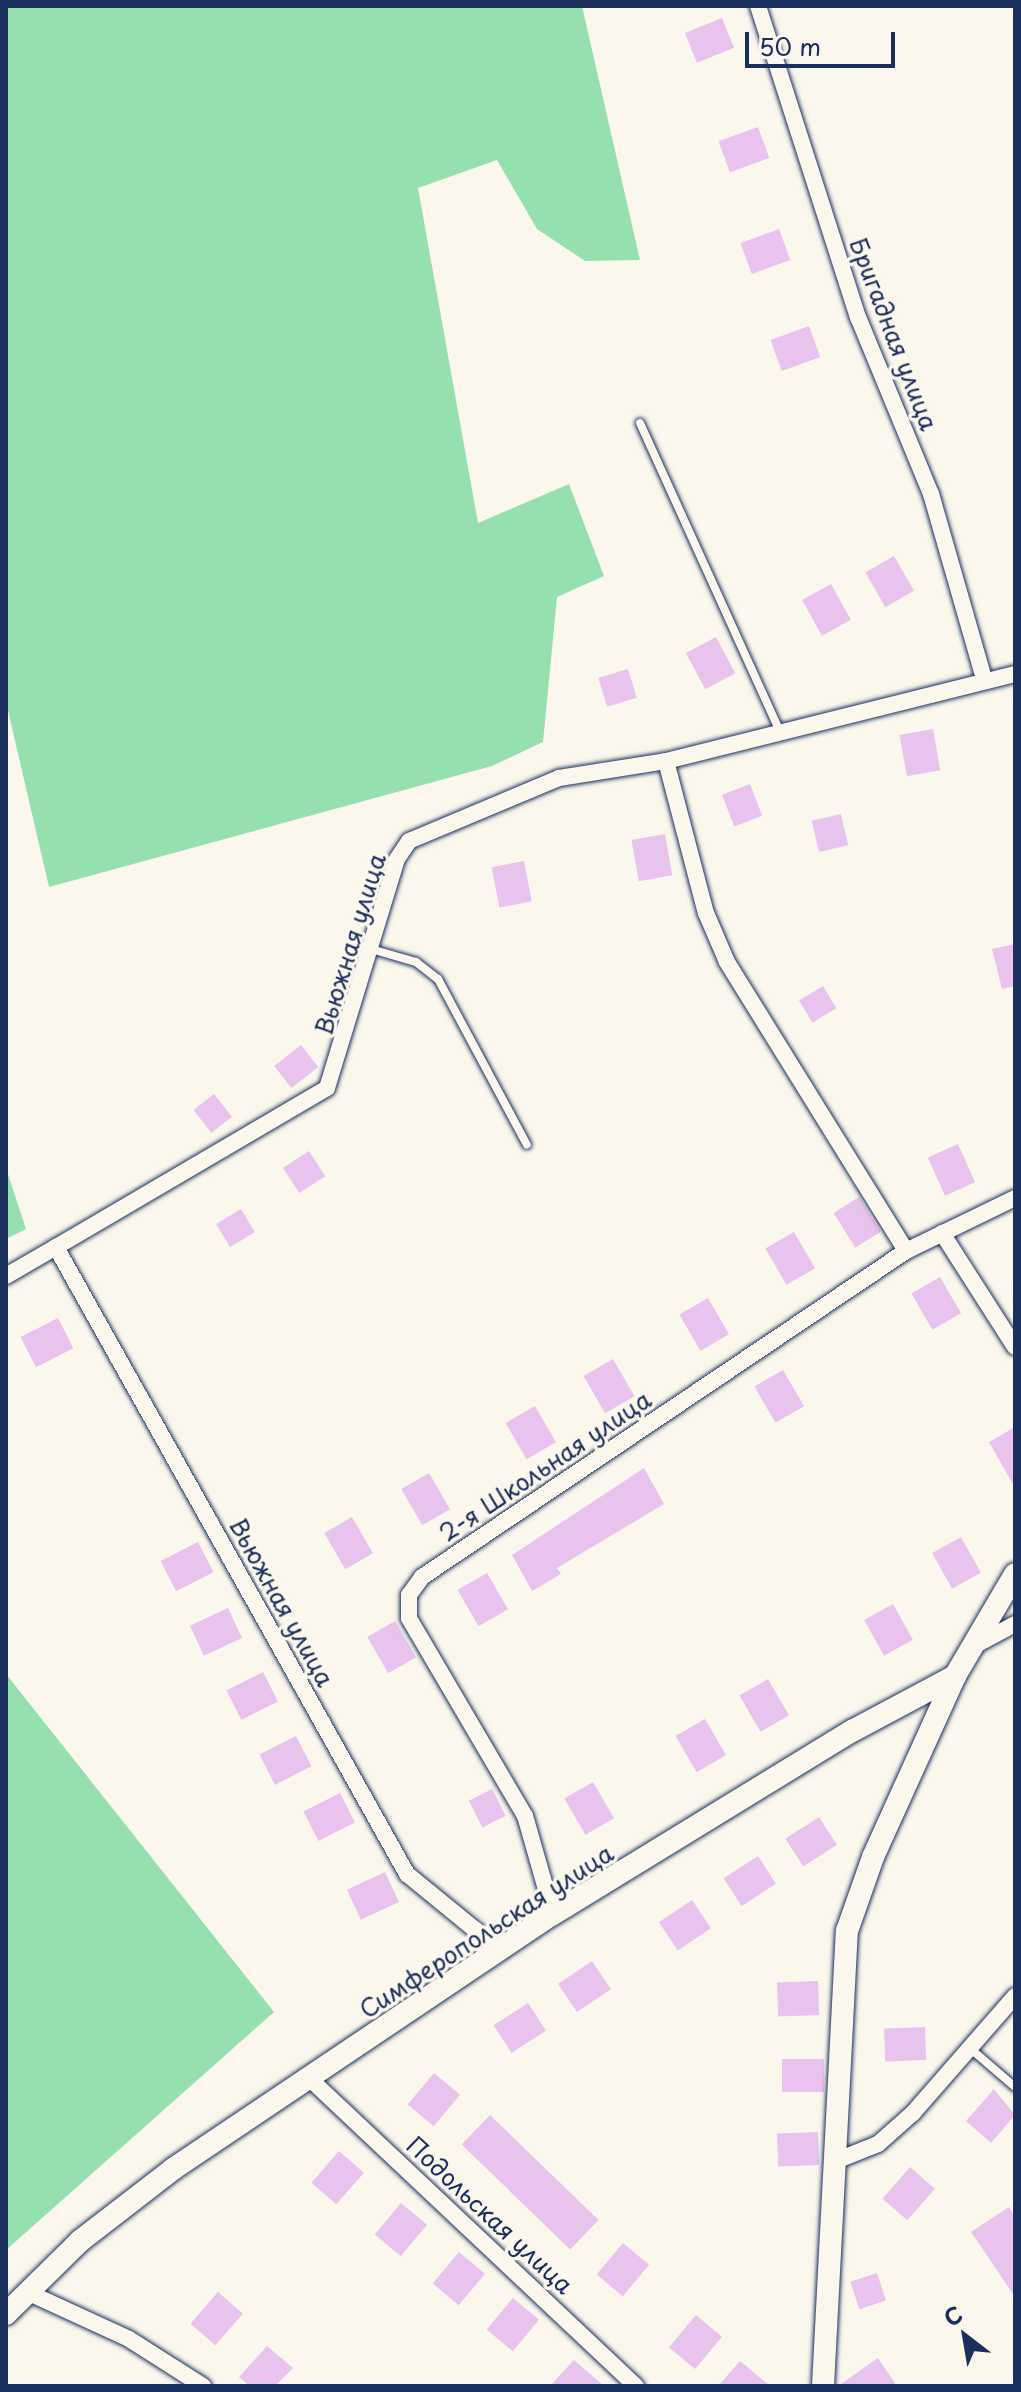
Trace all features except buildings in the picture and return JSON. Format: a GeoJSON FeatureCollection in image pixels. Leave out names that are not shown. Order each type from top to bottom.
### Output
{"type":"FeatureCollection","features":[{"type":"Feature","properties":{"kind":"street","name":"Бригадная улица"},"geometry":{"type":"LineString","coordinates":[[758,6],[858,317],[931,494],[984,679]]}},
{"type":"Feature","properties":{"kind":"street","name":"Вьюжная улица"},"geometry":{"type":"LineString","coordinates":[[6,1276],[327,1088],[397,859],[409,841],[544,783],[666,761],[984,679],[1015,674]]}},
{"type":"Feature","properties":{"kind":"street"},"geometry":{"type":"LineString","coordinates":[[666,761],[706,913],[727,962],[906,1251]]}},
{"type":"Feature","properties":{"kind":"street","name":"2-я Школьная улица"},"geometry":{"type":"LineString","coordinates":[[553,1914],[525,1816],[409,1618],[409,1595],[422,1577],[906,1251],[1015,1198]]}},
{"type":"Feature","properties":{"kind":"street"},"geometry":{"type":"LineString","coordinates":[[942,1233],[1015,1347]]}},
{"type":"Feature","properties":{"kind":"street","name":"Вьюжная улица"},"geometry":{"type":"LineString","coordinates":[[56,1247],[407,1874],[501,1951]]}},
{"type":"Feature","properties":{"kind":"street"},"geometry":{"type":"LineString","coordinates":[[974,1646],[1015,1574]]}},
{"type":"Feature","properties":{"kind":"street","name":"Симферопольская улица"},"geometry":{"type":"LineString","coordinates":[[7,2312],[124,2204],[553,1914],[852,1731],[955,1676],[974,1646],[1015,1624]]}},
{"type":"Feature","properties":{"kind":"street"},"geometry":{"type":"LineString","coordinates":[[823,2386],[838,2160],[847,1931],[873,1857],[955,1676]]}},
{"type":"Feature","properties":{"kind":"street"},"geometry":{"type":"LineString","coordinates":[[838,2160],[878,2144],[972,2050],[1015,1996]]}},
{"type":"Feature","properties":{"kind":"street","name":"Подольская улица"},"geometry":{"type":"LineString","coordinates":[[310,2079],[636,2386]]}},
{"type":"Feature","properties":{"kind":"street"},"geometry":{"type":"LineString","coordinates":[[27,2292],[129,2339],[203,2386]]}},
{"type":"Feature","properties":{"kind":"lane"},"geometry":{"type":"LineString","coordinates":[[640,423],[780,732]]}},
{"type":"Feature","properties":{"kind":"lane"},"geometry":{"type":"LineString","coordinates":[[371,949],[416,962],[438,979],[527,1145]]}},
{"type":"Feature","properties":{"kind":"lane"},"geometry":{"type":"LineString","coordinates":[[972,2050],[1015,2087]]}},
{"type":"Feature","properties":{"kind":"green space"},"geometry":{"type":"Polygon","coordinates":[[[6,6],[582,6],[640,260],[585,261],[537,229],[497,160],[418,188],[478,523],[569,484],[604,576],[557,597],[543,742],[492,766],[49,887],[6,702],[6,6]]]}},
{"type":"Feature","properties":{"kind":"green space"},"geometry":{"type":"Polygon","coordinates":[[[6,1168],[26,1229],[6,1239],[6,1168]]]}},
{"type":"Feature","properties":{"kind":"green space"},"geometry":{"type":"Polygon","coordinates":[[[6,1674],[274,2012],[6,2250],[6,1674]]]}}]}
